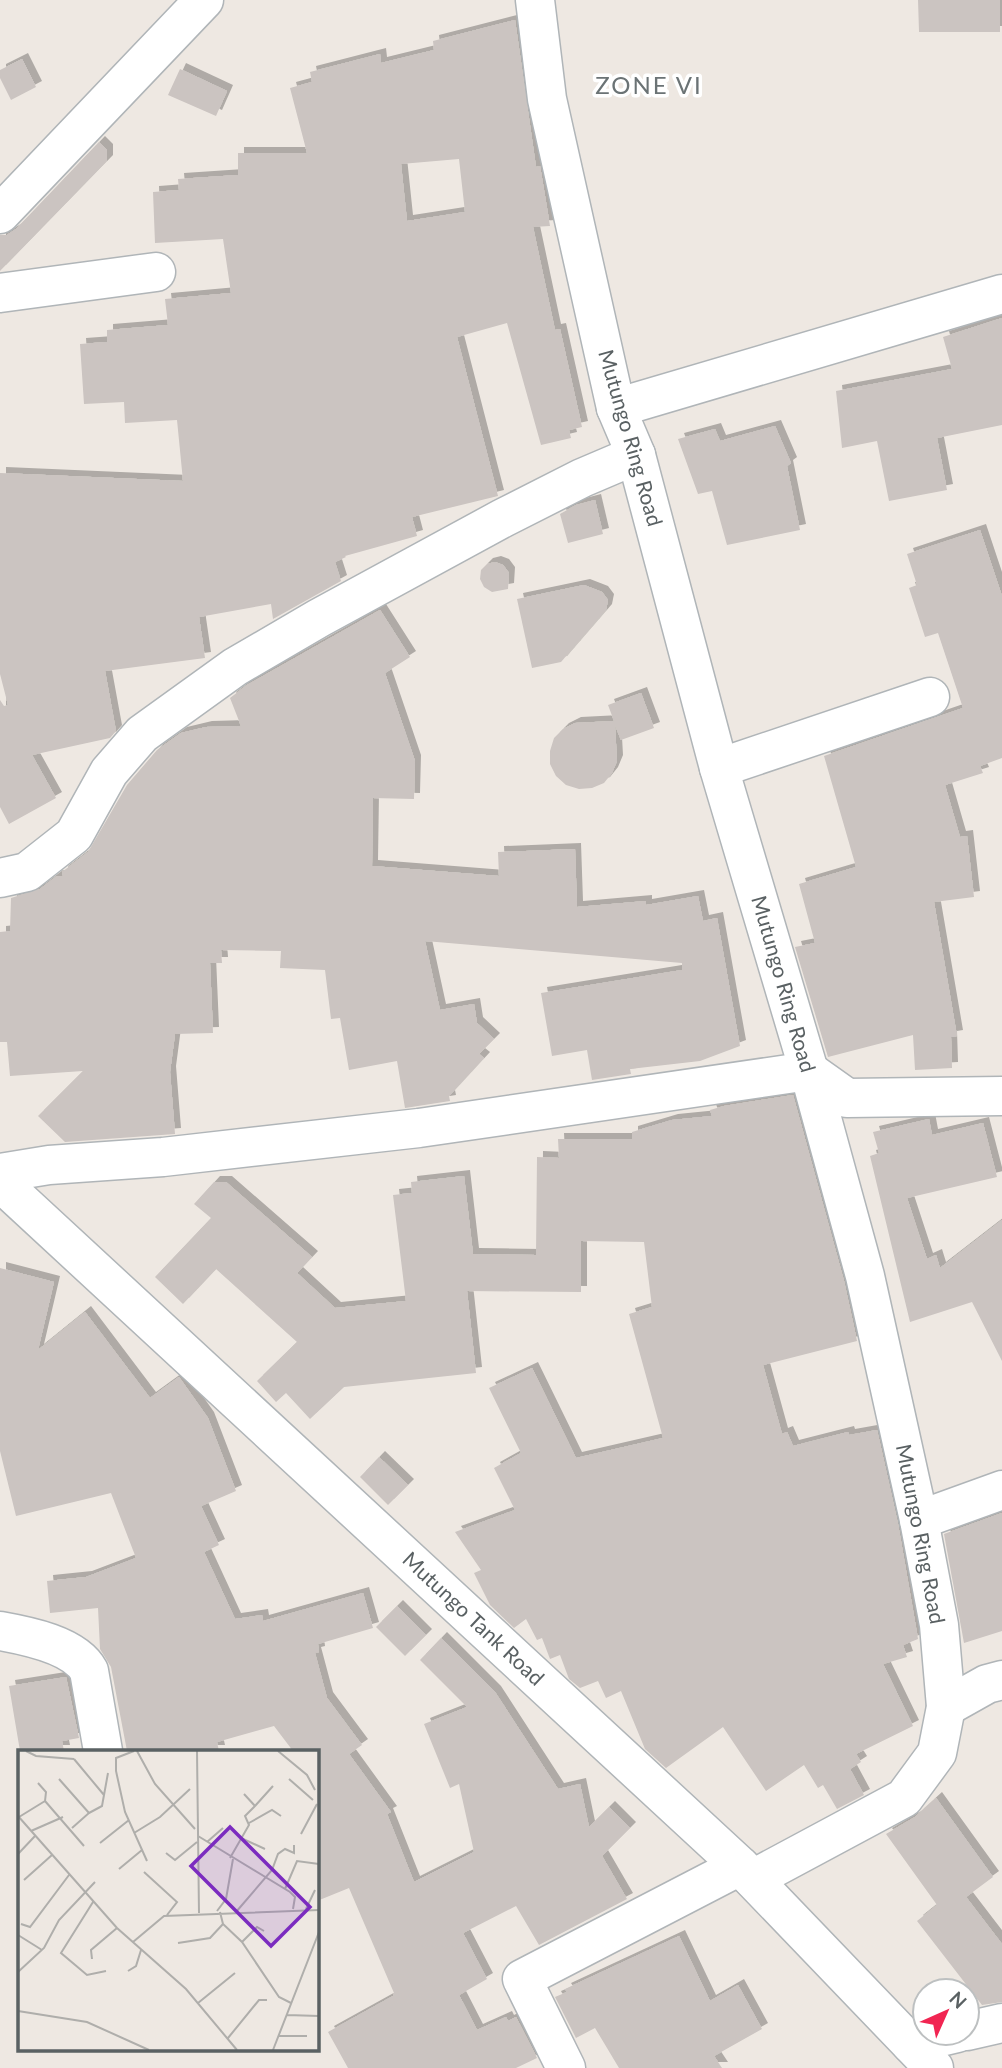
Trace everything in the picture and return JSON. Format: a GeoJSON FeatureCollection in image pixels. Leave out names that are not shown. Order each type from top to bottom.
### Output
{"type":"FeatureCollection","features":[{"type":"Feature","properties":{"kind":"street"},"geometry":{"type":"LineString","coordinates":[[0,215],[204,0]]}},
{"type":"Feature","properties":{"kind":"street","name":"Mutungo Ring Road"},"geometry":{"type":"LineString","coordinates":[[535,0],[547,99],[616,408],[636,455],[719,768],[809,1071],[865,1276],[919,1520],[939,1625],[946,1707],[937,1753],[904,1798],[522,1979],[566,2068]]}},
{"type":"Feature","properties":{"kind":"street"},"geometry":{"type":"LineString","coordinates":[[0,293],[156,272]]}},
{"type":"Feature","properties":{"kind":"street"},"geometry":{"type":"LineString","coordinates":[[616,408],[1002,294]]}},
{"type":"Feature","properties":{"kind":"street"},"geometry":{"type":"LineString","coordinates":[[0,878],[27,872],[74,835],[109,772],[142,734],[234,667],[503,518],[582,478],[636,455]]}},
{"type":"Feature","properties":{"kind":"street"},"geometry":{"type":"LineString","coordinates":[[719,768],[930,697]]}},
{"type":"Feature","properties":{"kind":"street"},"geometry":{"type":"LineString","coordinates":[[0,1173],[49,1165],[163,1157],[419,1128],[809,1071],[847,1098],[1002,1096]]}},
{"type":"Feature","properties":{"kind":"street","name":"Mutungo Tank Road"},"geometry":{"type":"LineString","coordinates":[[0,1182],[747,1873],[922,2056]]}},
{"type":"Feature","properties":{"kind":"street"},"geometry":{"type":"LineString","coordinates":[[919,1520],[1002,1490]]}},
{"type":"Feature","properties":{"kind":"street"},"geometry":{"type":"LineString","coordinates":[[0,1631],[63,1648],[83,1660],[89,1671],[103,1750]]}},
{"type":"Feature","properties":{"kind":"street"},"geometry":{"type":"LineString","coordinates":[[946,1707],[987,1684],[1002,1679]]}},
{"type":"Feature","properties":{"kind":"street"},"geometry":{"type":"LineString","coordinates":[[981,2028],[1002,2023]]}},
{"type":"Feature","properties":{"kind":"building"},"geometry":{"type":"Polygon","coordinates":[[[918,0],[1000,0],[1000,32],[919,32],[918,0]]]}},
{"type":"Feature","properties":{"kind":"building"},"geometry":{"type":"Polygon","coordinates":[[[515,20],[536,167],[540,166],[550,226],[533,227],[555,330],[560,329],[582,427],[569,430],[571,438],[541,445],[507,323],[457,337],[498,496],[412,517],[417,536],[345,556],[335,562],[341,581],[273,619],[271,604],[199,617],[205,658],[105,671],[116,731],[110,738],[32,755],[56,798],[9,824],[0,807],[0,700],[4,706],[8,705],[0,674],[0,473],[183,481],[177,420],[125,423],[124,402],[84,404],[80,344],[107,342],[107,330],[168,325],[165,299],[231,293],[223,239],[155,243],[153,192],[179,190],[178,179],[238,175],[238,153],[307,153],[290,88],[312,82],[310,72],[380,54],[381,63],[434,50],[433,41],[515,20]],[[459,159],[401,164],[407,221],[465,212],[459,159]]]}},
{"type":"Feature","properties":{"kind":"building"},"geometry":{"type":"Polygon","coordinates":[[[22,59],[36,87],[11,100],[0,78],[0,70],[22,59]]]}},
{"type":"Feature","properties":{"kind":"building"},"geometry":{"type":"Polygon","coordinates":[[[180,69],[227,91],[216,116],[168,95],[180,69]]]}},
{"type":"Feature","properties":{"kind":"building"},"geometry":{"type":"Polygon","coordinates":[[[99,142],[107,150],[107,161],[0,271],[0,235],[7,235],[16,229],[99,142]]]}},
{"type":"Feature","properties":{"kind":"building"},"geometry":{"type":"Polygon","coordinates":[[[1002,318],[1002,425],[937,438],[947,490],[889,501],[877,441],[842,448],[836,391],[952,369],[943,337],[1002,318]]]}},
{"type":"Feature","properties":{"kind":"building"},"geometry":{"type":"Polygon","coordinates":[[[775,426],[791,463],[787,466],[800,530],[727,545],[712,491],[698,494],[678,439],[715,429],[720,441],[775,426]]]}},
{"type":"Feature","properties":{"kind":"building"},"geometry":{"type":"Polygon","coordinates":[[[595,500],[603,534],[568,543],[560,514],[576,505],[595,500]]]}},
{"type":"Feature","properties":{"kind":"building"},"geometry":{"type":"Polygon","coordinates":[[[980,530],[1002,596],[1002,758],[980,766],[983,773],[945,785],[960,837],[967,836],[974,897],[934,902],[957,1036],[951,1037],[952,1068],[915,1070],[913,1035],[828,1057],[795,947],[815,943],[799,884],[856,867],[824,756],[963,708],[938,633],[925,637],[909,588],[917,585],[907,554],[980,530]]]}},
{"type":"Feature","properties":{"kind":"building"},"geometry":{"type":"Polygon","coordinates":[[[495,562],[503,565],[509,573],[508,589],[492,592],[484,587],[480,579],[481,570],[487,564],[495,562]]]}},
{"type":"Feature","properties":{"kind":"building"},"geometry":{"type":"Polygon","coordinates":[[[584,585],[602,592],[608,600],[606,610],[561,662],[532,668],[517,599],[584,585]]]}},
{"type":"Feature","properties":{"kind":"building"},"geometry":{"type":"Polygon","coordinates":[[[380,610],[410,657],[385,673],[415,761],[414,799],[373,798],[372,866],[499,876],[498,852],[575,849],[577,907],[646,901],[646,905],[698,896],[703,921],[717,918],[740,1046],[700,1061],[630,1069],[631,1074],[592,1080],[587,1050],[552,1056],[541,993],[682,970],[682,963],[425,941],[440,1010],[474,1004],[477,1023],[494,1039],[479,1054],[484,1058],[449,1096],[450,1101],[405,1108],[397,1061],[349,1070],[340,1018],[331,1019],[325,970],[280,968],[281,951],[221,950],[222,963],[210,963],[213,1033],[175,1034],[170,1072],[175,1134],[65,1142],[38,1116],[83,1071],[10,1076],[7,1042],[0,1042],[0,932],[10,931],[11,898],[40,889],[57,876],[63,876],[62,872],[88,852],[127,785],[157,750],[181,733],[206,727],[241,726],[230,698],[247,685],[380,610]]]}},
{"type":"Feature","properties":{"kind":"building"},"geometry":{"type":"Polygon","coordinates":[[[641,693],[654,728],[621,740],[615,725],[617,761],[604,783],[579,789],[566,785],[556,776],[550,764],[550,751],[554,738],[563,729],[575,723],[614,721],[608,705],[641,693]]]}},
{"type":"Feature","properties":{"kind":"building"},"geometry":{"type":"Polygon","coordinates":[[[793,1095],[844,1281],[857,1341],[763,1365],[782,1434],[787,1432],[793,1446],[848,1432],[849,1435],[877,1430],[898,1524],[918,1639],[903,1645],[907,1657],[883,1664],[913,1726],[856,1754],[861,1762],[850,1769],[864,1795],[837,1809],[823,1785],[818,1788],[804,1765],[766,1791],[723,1727],[666,1768],[645,1749],[621,1691],[606,1698],[598,1681],[580,1688],[569,1679],[560,1655],[550,1659],[542,1638],[537,1640],[526,1619],[514,1628],[490,1605],[474,1573],[481,1570],[455,1532],[515,1510],[494,1468],[521,1453],[489,1388],[532,1368],[576,1458],[663,1438],[629,1314],[652,1307],[644,1242],[581,1241],[581,1292],[467,1291],[476,1373],[344,1387],[310,1419],[286,1393],[276,1402],[257,1381],[297,1342],[216,1269],[183,1304],[155,1277],[211,1218],[194,1204],[214,1182],[226,1182],[312,1257],[297,1273],[335,1308],[406,1301],[393,1195],[412,1193],[411,1182],[464,1176],[473,1254],[536,1255],[537,1157],[559,1158],[558,1139],[632,1139],[632,1132],[672,1120],[712,1116],[710,1110],[724,1106],[793,1095]]]}},
{"type":"Feature","properties":{"kind":"building"},"geometry":{"type":"Polygon","coordinates":[[[929,1119],[932,1135],[983,1123],[997,1177],[907,1198],[927,1259],[936,1255],[940,1268],[1002,1220],[1002,1361],[972,1302],[910,1322],[870,1156],[879,1153],[873,1132],[929,1119]]]}},
{"type":"Feature","properties":{"kind":"building"},"geometry":{"type":"Polygon","coordinates":[[[0,1268],[54,1282],[38,1350],[85,1312],[150,1398],[179,1377],[208,1418],[236,1491],[201,1506],[219,1545],[204,1552],[235,1619],[262,1615],[263,1621],[363,1593],[373,1628],[318,1644],[319,1652],[315,1653],[327,1698],[362,1745],[349,1754],[391,1812],[387,1814],[414,1882],[474,1852],[459,1784],[450,1788],[424,1724],[467,1707],[420,1660],[441,1638],[495,1692],[558,1789],[580,1784],[589,1827],[609,1807],[630,1828],[602,1856],[627,1899],[539,1945],[516,1906],[463,1933],[487,1979],[459,1995],[477,2030],[506,2017],[508,2021],[516,2017],[537,2058],[516,2068],[348,2068],[328,2032],[394,1993],[349,1888],[318,1901],[318,1750],[292,1750],[274,1726],[217,1742],[219,1750],[127,1750],[111,1667],[100,1649],[98,1608],[50,1613],[47,1581],[86,1577],[136,1558],[111,1493],[16,1516],[0,1451],[0,1268]]]}},
{"type":"Feature","properties":{"kind":"building"},"geometry":{"type":"Polygon","coordinates":[[[379,1457],[408,1485],[388,1505],[360,1477],[379,1457]]]}},
{"type":"Feature","properties":{"kind":"building"},"geometry":{"type":"Polygon","coordinates":[[[1002,1513],[1002,1631],[964,1643],[944,1534],[1002,1513]]]}},
{"type":"Feature","properties":{"kind":"building"},"geometry":{"type":"Polygon","coordinates":[[[397,1606],[426,1635],[405,1656],[376,1627],[397,1606]]]}},
{"type":"Feature","properties":{"kind":"building"},"geometry":{"type":"Polygon","coordinates":[[[66,1677],[79,1738],[62,1741],[64,1750],[20,1750],[9,1686],[66,1677]]]}},
{"type":"Feature","properties":{"kind":"building"},"geometry":{"type":"Polygon","coordinates":[[[936,1798],[993,1877],[966,1897],[1002,1944],[1002,2002],[982,2005],[981,1977],[960,1977],[917,1921],[937,1905],[886,1834],[915,1817],[936,1798]]]}},
{"type":"Feature","properties":{"kind":"building"},"geometry":{"type":"Polygon","coordinates":[[[679,1936],[710,2001],[738,1985],[762,2029],[714,2056],[722,2068],[619,2068],[595,2028],[576,2038],[555,1997],[567,1992],[565,1989],[679,1936]]]}},
{"type":"Feature","properties":{"kind":"district","name":"ZONE VI"},"geometry":{"type":"Point","coordinates":[649,86]}}]}
